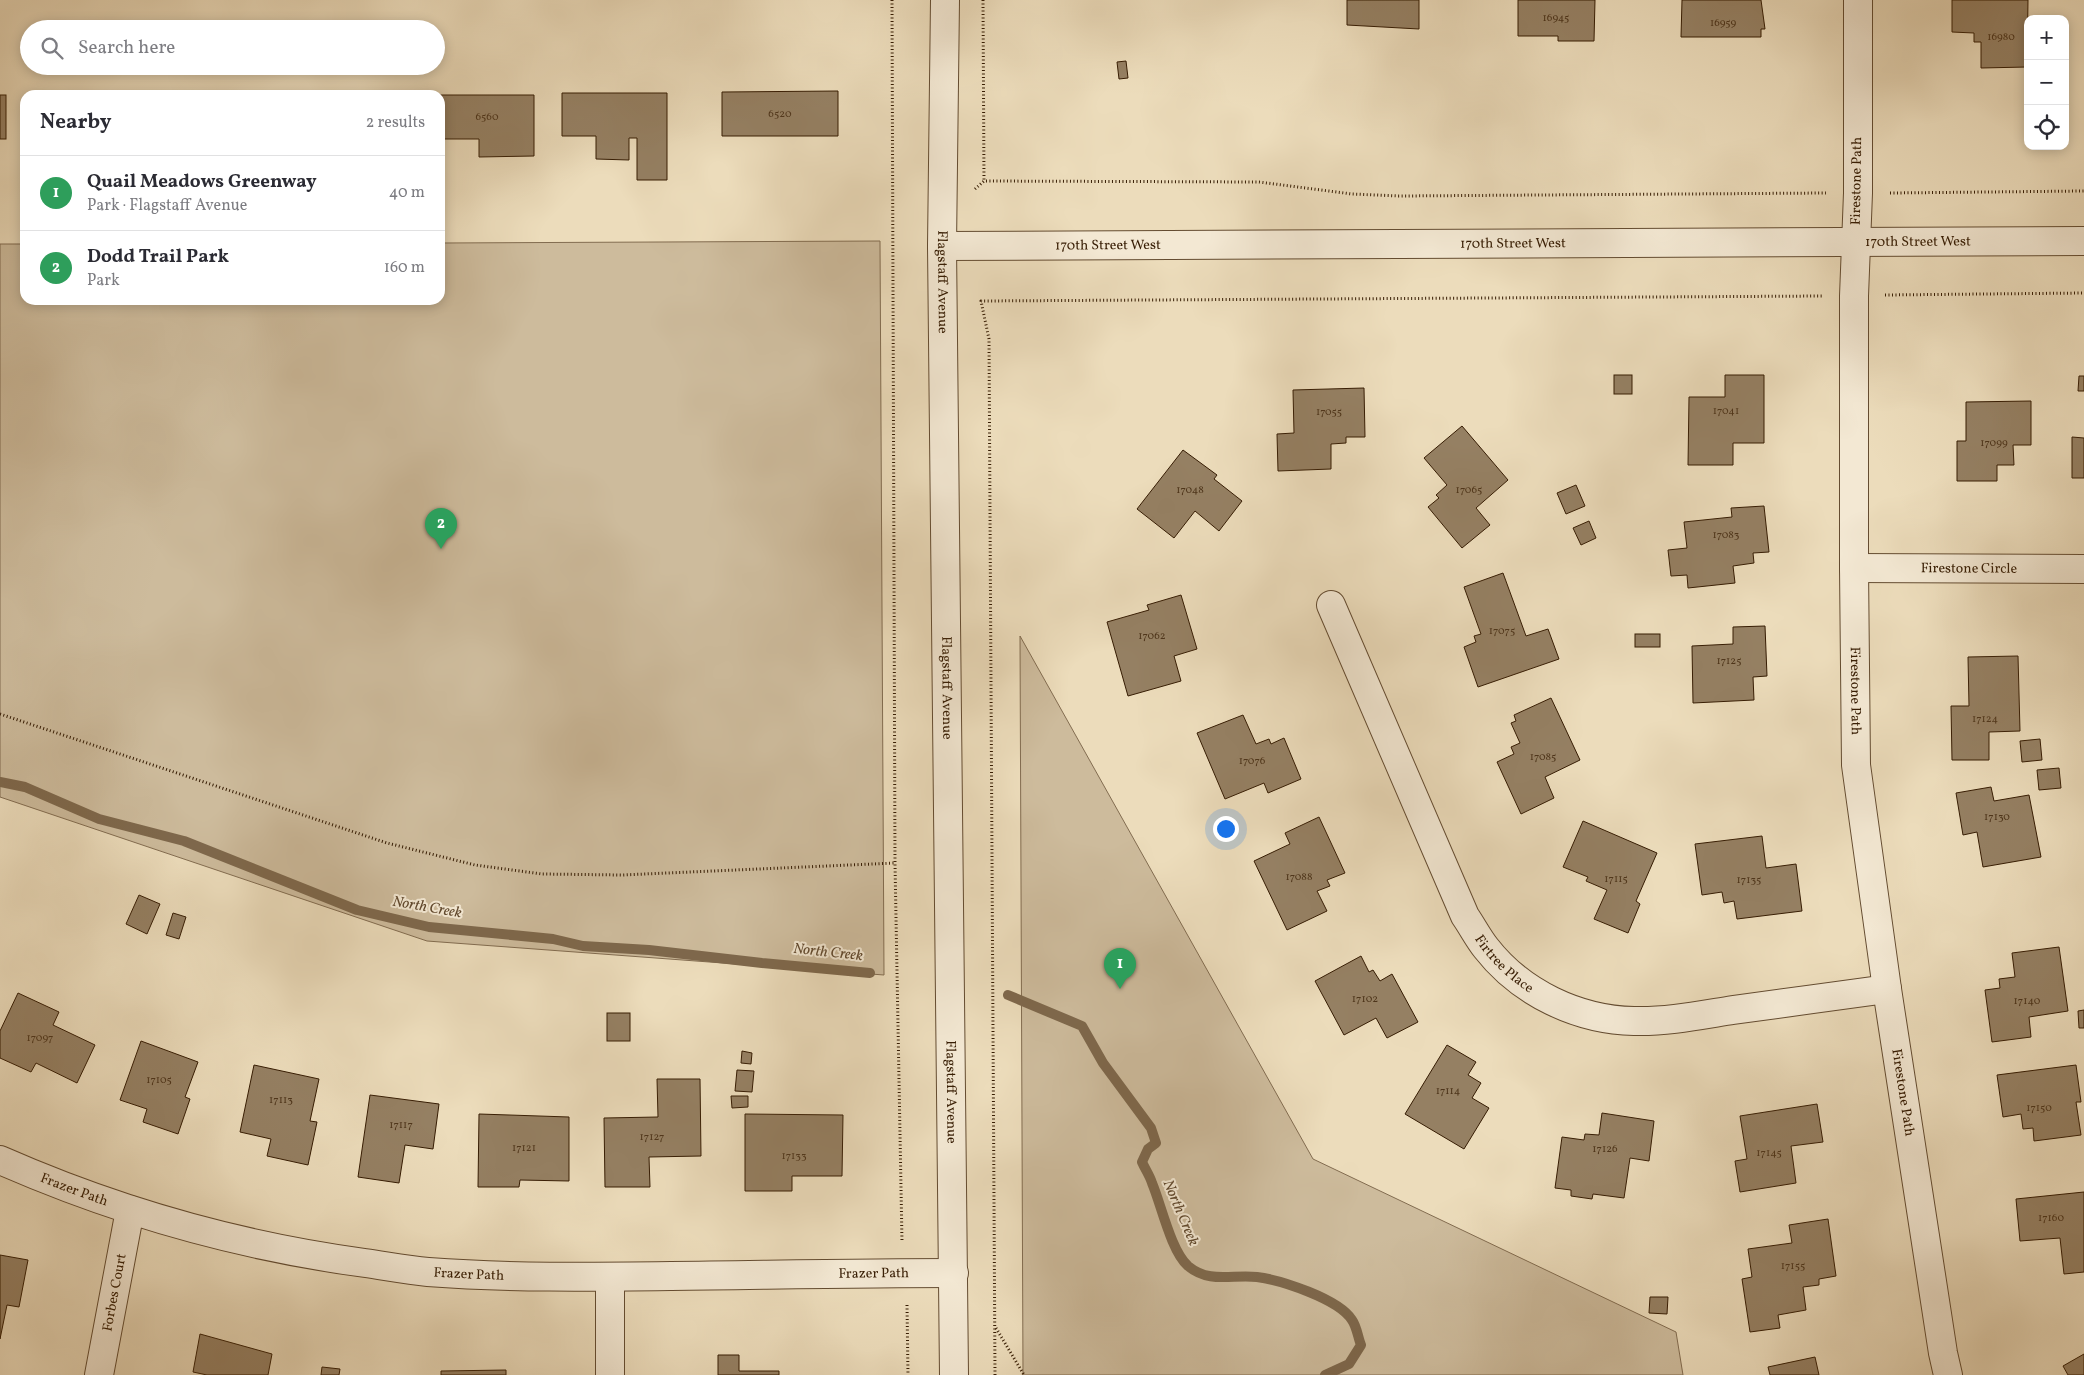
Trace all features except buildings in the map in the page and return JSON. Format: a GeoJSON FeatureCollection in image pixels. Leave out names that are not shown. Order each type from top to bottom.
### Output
{"type":"FeatureCollection","features":[{"type":"Feature","properties":{"kind":"street","name":"Flagstaff Avenue"},"geometry":{"type":"LineString","coordinates":[[945,0],[942,246],[954,1375]]}},
{"type":"Feature","properties":{"kind":"street","name":"Firestone Path"},"geometry":{"type":"LineString","coordinates":[[1858,0],[1858,193],[1854,296],[1856,765],[1887,989],[1948,1375]]}},
{"type":"Feature","properties":{"kind":"street","name":"170th Street West"},"geometry":{"type":"LineString","coordinates":[[942,246],[2084,240]]}},
{"type":"Feature","properties":{"kind":"street","name":"Firestone Circle"},"geometry":{"type":"LineString","coordinates":[[1854,568],[2084,569]]}},
{"type":"Feature","properties":{"kind":"street","name":"Firtree Place"},"geometry":{"type":"LineString","coordinates":[[1331,605],[1465,916],[1486,948],[1509,972],[1536,992],[1566,1008],[1598,1018],[1635,1022],[1674,1019],[1887,989]]}},
{"type":"Feature","properties":{"kind":"street","name":"Frazer Path"},"geometry":{"type":"LineString","coordinates":[[0,1160],[55,1184],[130,1210],[208,1233],[288,1251],[426,1272],[513,1276],[610,1277],[954,1274]]}},
{"type":"Feature","properties":{"kind":"street","name":"Forbes Court"},"geometry":{"type":"LineString","coordinates":[[99,1375],[130,1210]]}},
{"type":"Feature","properties":{"kind":"street"},"geometry":{"type":"LineString","coordinates":[[610,1277],[610,1375]]}},
{"type":"Feature","properties":{"kind":"path"},"geometry":{"type":"LineString","coordinates":[[892,0],[895,863],[901,1233],[908,1300],[908,1375]]}},
{"type":"Feature","properties":{"kind":"path"},"geometry":{"type":"LineString","coordinates":[[983,0],[984,181]]}},
{"type":"Feature","properties":{"kind":"path"},"geometry":{"type":"LineString","coordinates":[[975,189],[984,181],[1259,182],[1352,194],[1399,196],[2084,191]]}},
{"type":"Feature","properties":{"kind":"path"},"geometry":{"type":"LineString","coordinates":[[995,1375],[989,339],[981,301],[2084,293]]}},
{"type":"Feature","properties":{"kind":"path"},"geometry":{"type":"LineString","coordinates":[[0,714],[387,842],[475,865],[542,874],[622,875],[895,863]]}},
{"type":"Feature","properties":{"kind":"path"},"geometry":{"type":"LineString","coordinates":[[995,1327],[1024,1375]]}},
{"type":"Feature","properties":{"kind":"shaded area"},"geometry":{"type":"Polygon","coordinates":[[[880,241],[884,975],[427,941],[0,797],[0,244],[20,244],[20,305],[445,305],[445,243],[880,241]]]}},
{"type":"Feature","properties":{"kind":"shaded area"},"geometry":{"type":"Polygon","coordinates":[[[1020,636],[1313,1159],[1676,1332],[1683,1375],[1023,1375],[1020,636]]]}},
{"type":"Feature","properties":{"kind":"waterway","name":"North Creek"},"geometry":{"type":"LineString","coordinates":[[0,782],[25,787],[99,819],[184,841],[357,910],[429,927],[553,939],[583,946],[649,950],[870,973]]}},
{"type":"Feature","properties":{"kind":"waterway","name":"North Creek"},"geometry":{"type":"LineString","coordinates":[[1008,995],[1082,1026],[1103,1063],[1151,1128],[1156,1143],[1148,1149],[1142,1162],[1151,1180],[1176,1250],[1188,1266],[1196,1272],[1213,1277],[1248,1276],[1294,1286],[1335,1305],[1352,1320],[1361,1345],[1349,1364],[1325,1375]]}},
{"type":"Feature","properties":{"kind":"place","name":"Dodd Trail Park"},"geometry":{"type":"Point","coordinates":[441,549]}},
{"type":"Feature","properties":{"kind":"place","name":"Quail Meadows Greenway"},"geometry":{"type":"Point","coordinates":[1120,989]}}]}
